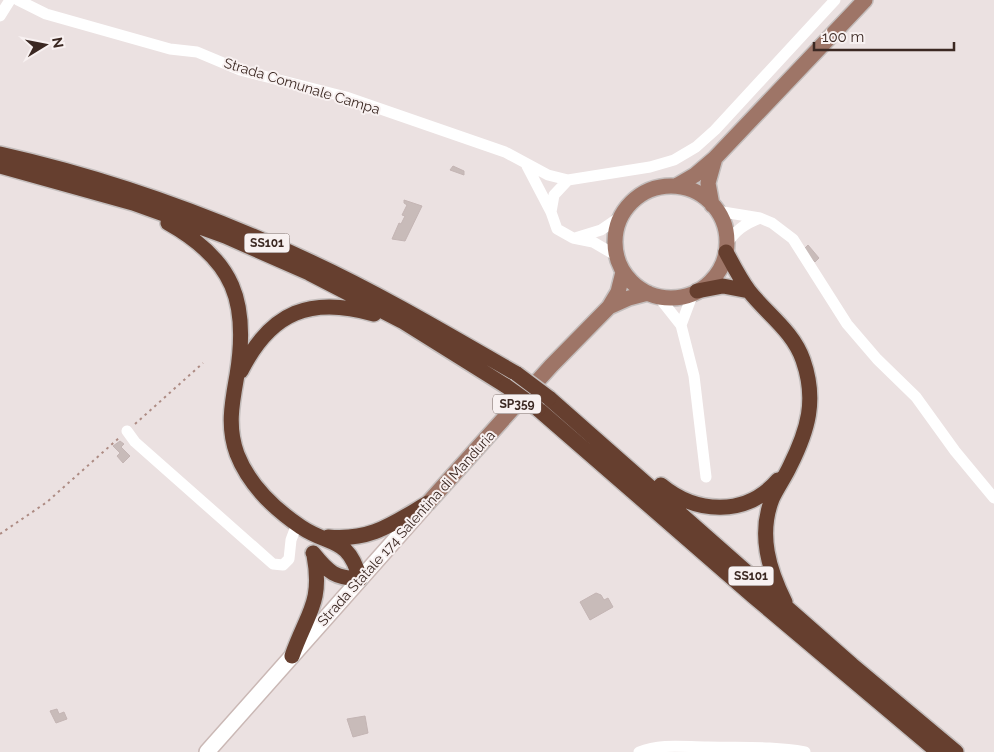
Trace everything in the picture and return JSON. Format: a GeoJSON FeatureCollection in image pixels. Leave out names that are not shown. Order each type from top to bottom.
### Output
{"type":"FeatureCollection","features":[{"type":"Feature","properties":{"kind":"highway","name":"SS101"},"geometry":{"type":"LineString","coordinates":[[0,154],[40,163],[130,190],[223,223],[312,262],[404,309],[517,374],[549,398],[789,610],[956,752]]}},
{"type":"Feature","properties":{"kind":"highway","name":"SS101"},"geometry":{"type":"LineString","coordinates":[[0,166],[48,178],[154,210],[225,236],[309,273],[398,320],[506,386],[538,409],[753,596],[938,752]]}},
{"type":"Feature","properties":{"kind":"highway"},"geometry":{"type":"LineString","coordinates":[[154,210],[166,222],[202,245],[219,262],[232,284],[242,328],[230,412],[230,432],[245,473],[258,490],[300,526],[336,543],[352,557],[360,579],[344,578],[332,574],[313,553]]}},
{"type":"Feature","properties":{"kind":"highway"},"geometry":{"type":"LineString","coordinates":[[726,248],[750,292],[792,336],[803,360],[810,394],[809,420],[790,466],[772,500],[767,517],[765,542],[770,567],[789,610]]}},
{"type":"Feature","properties":{"kind":"highway"},"geometry":{"type":"LineString","coordinates":[[695,292],[724,286],[750,292]]}},
{"type":"Feature","properties":{"kind":"highway"},"geometry":{"type":"LineString","coordinates":[[235,384],[249,356],[269,331],[288,316],[313,307],[326,306],[365,311],[398,320]]}},
{"type":"Feature","properties":{"kind":"highway"},"geometry":{"type":"LineString","coordinates":[[609,452],[641,468],[675,496],[700,506],[717,508],[747,503],[769,490],[790,466]]}},
{"type":"Feature","properties":{"kind":"highway"},"geometry":{"type":"LineString","coordinates":[[324,536],[348,539],[381,531],[428,503]]}},
{"type":"Feature","properties":{"kind":"highway"},"geometry":{"type":"LineString","coordinates":[[292,656],[312,611],[318,591],[318,575],[313,553],[300,526]]}},
{"type":"Feature","properties":{"kind":"main road"},"geometry":{"type":"LineString","coordinates":[[715,158],[708,183],[715,208],[725,231],[726,248],[718,270],[712,279],[695,292],[682,297],[653,295],[634,284],[623,272],[617,256],[615,243],[620,217],[638,196],[650,190],[676,186],[695,175],[715,158],[865,0]]}},
{"type":"Feature","properties":{"kind":"main road"},"geometry":{"type":"LineString","coordinates":[[676,186],[696,192],[715,208]]}},
{"type":"Feature","properties":{"kind":"main road","name":"Strada Statale 174 Salentina di Manduria"},"geometry":{"type":"LineString","coordinates":[[207,752],[551,366],[609,307],[618,292],[623,272]]}},
{"type":"Feature","properties":{"kind":"main road","name":"Strada Statale 174 Salentina di Manduria"},"geometry":{"type":"LineString","coordinates":[[609,307],[629,298],[653,295]]}},
{"type":"Feature","properties":{"kind":"street"},"geometry":{"type":"LineString","coordinates":[[0,16],[10,0]]}},
{"type":"Feature","properties":{"kind":"street","name":"Strada Comunale Campa"},"geometry":{"type":"LineString","coordinates":[[18,0],[46,14],[170,49],[197,52],[240,70],[346,98],[505,152],[526,166],[548,175],[568,180]]}},
{"type":"Feature","properties":{"kind":"street"},"geometry":{"type":"LineString","coordinates":[[551,212],[554,195],[568,180],[650,167],[674,160],[696,147],[715,130],[835,0]]}},
{"type":"Feature","properties":{"kind":"street"},"geometry":{"type":"LineString","coordinates":[[526,166],[551,212],[557,229],[573,238],[592,242],[617,256]]}},
{"type":"Feature","properties":{"kind":"street"},"geometry":{"type":"LineString","coordinates":[[715,208],[760,218],[772,223],[793,239],[847,324],[877,358],[916,397],[955,451],[994,498]]}},
{"type":"Feature","properties":{"kind":"street"},"geometry":{"type":"LineString","coordinates":[[573,238],[601,230],[620,217]]}},
{"type":"Feature","properties":{"kind":"street"},"geometry":{"type":"LineString","coordinates":[[726,248],[734,232],[747,222],[760,218]]}},
{"type":"Feature","properties":{"kind":"street"},"geometry":{"type":"LineString","coordinates":[[681,326],[695,292]]}},
{"type":"Feature","properties":{"kind":"street"},"geometry":{"type":"LineString","coordinates":[[653,295],[681,326],[694,376],[706,477]]}},
{"type":"Feature","properties":{"kind":"street"},"geometry":{"type":"LineString","coordinates":[[126,431],[135,442],[273,564],[283,565],[289,559],[291,540],[300,526]]}},
{"type":"Feature","properties":{"kind":"street"},"geometry":{"type":"LineString","coordinates":[[639,752],[649,748],[675,745],[776,747],[805,752]]}},
{"type":"Feature","properties":{"kind":"path"},"geometry":{"type":"LineString","coordinates":[[0,534],[47,502],[202,363]]}},
{"type":"Feature","properties":{"kind":"building"},"geometry":{"type":"Polygon","coordinates":[[[453,166],[464,171],[464,175],[450,170],[453,166]]]}},
{"type":"Feature","properties":{"kind":"building"},"geometry":{"type":"Polygon","coordinates":[[[404,200],[422,206],[405,241],[392,239],[399,223],[401,224],[405,216],[402,215],[407,205],[404,203],[404,200]]]}},
{"type":"Feature","properties":{"kind":"building"},"geometry":{"type":"Polygon","coordinates":[[[808,245],[819,258],[815,262],[803,250],[808,245]]]}},
{"type":"Feature","properties":{"kind":"building"},"geometry":{"type":"Polygon","coordinates":[[[120,441],[124,444],[121,447],[130,456],[123,463],[117,456],[120,453],[113,446],[120,441]]]}},
{"type":"Feature","properties":{"kind":"building"},"geometry":{"type":"Polygon","coordinates":[[[596,593],[601,595],[604,600],[608,598],[613,607],[590,620],[580,602],[596,593]]]}},
{"type":"Feature","properties":{"kind":"building"},"geometry":{"type":"Polygon","coordinates":[[[57,709],[59,714],[64,712],[67,719],[56,723],[50,711],[57,709]]]}},
{"type":"Feature","properties":{"kind":"building"},"geometry":{"type":"Polygon","coordinates":[[[365,716],[368,733],[353,737],[347,719],[365,716]]]}}]}
